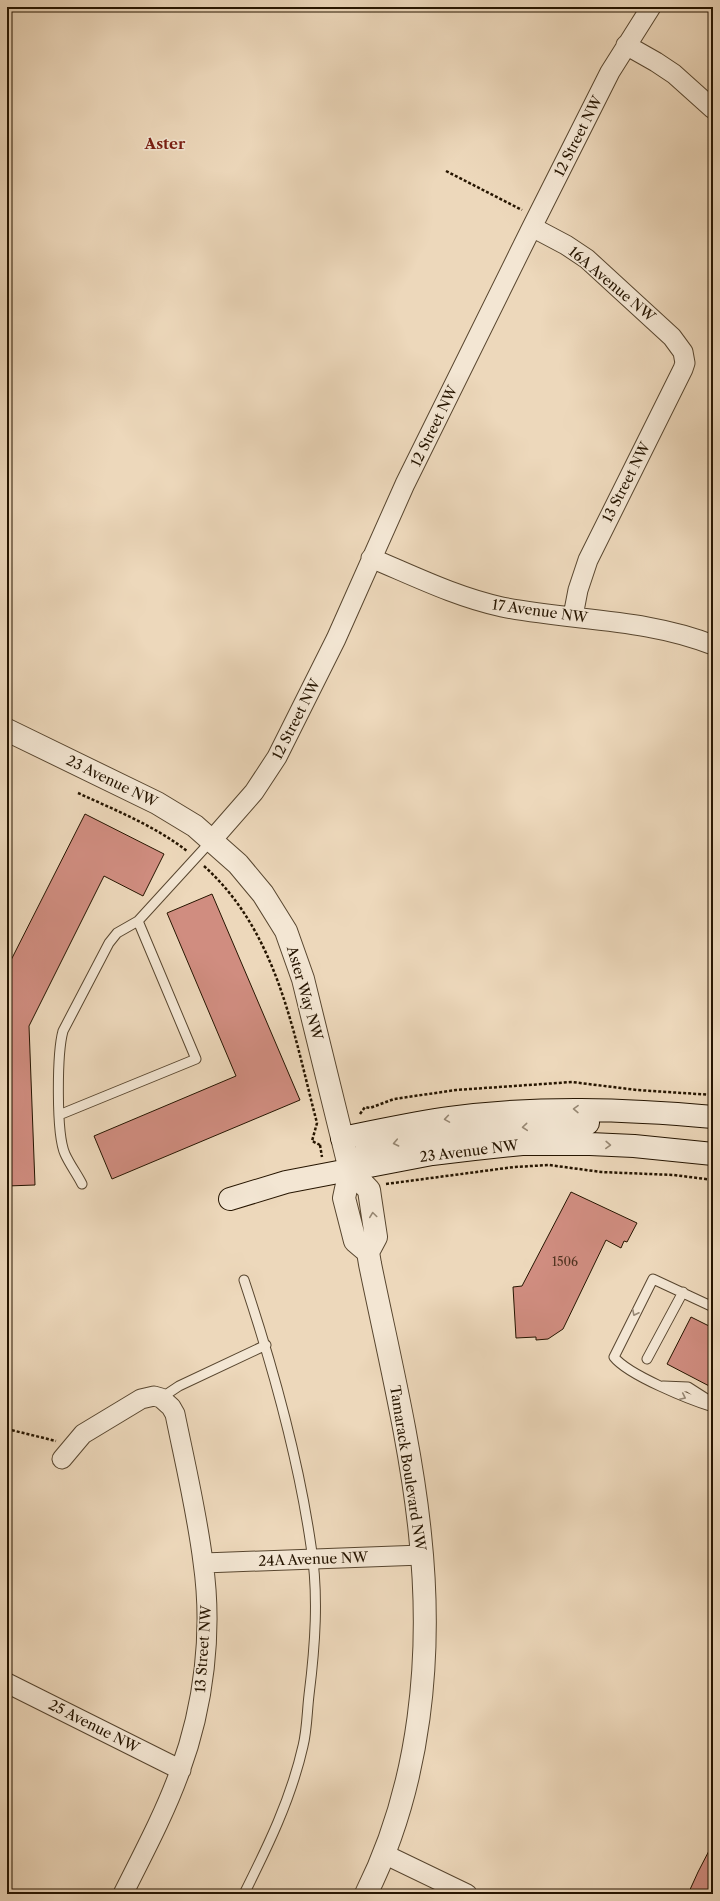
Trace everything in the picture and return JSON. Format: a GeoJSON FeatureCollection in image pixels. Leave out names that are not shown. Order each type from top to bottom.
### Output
{"type":"FeatureCollection","features":[{"type":"Feature","properties":{"kind":"street","name":"12 Street NW"},"geometry":{"type":"LineString","coordinates":[[212,840],[254,792],[277,757],[336,639],[405,484],[529,220],[626,45],[651,7]]}},
{"type":"Feature","properties":{"kind":"street"},"geometry":{"type":"LineString","coordinates":[[626,45],[669,70],[713,109]]}},
{"type":"Feature","properties":{"kind":"street","name":"16A Avenue NW"},"geometry":{"type":"LineString","coordinates":[[529,220],[586,259],[672,337],[684,352]]}},
{"type":"Feature","properties":{"kind":"street","name":"13 Street NW"},"geometry":{"type":"LineString","coordinates":[[574,616],[578,590],[588,560],[683,369],[685,363],[684,352]]}},
{"type":"Feature","properties":{"kind":"street","name":"17 Avenue NW"},"geometry":{"type":"LineString","coordinates":[[371,558],[449,591],[482,602],[528,611],[662,629],[713,645]]}},
{"type":"Feature","properties":{"kind":"street","name":"23 Avenue NW"},"geometry":{"type":"LineString","coordinates":[[7,730],[157,803],[195,826],[212,840]]}},
{"type":"Feature","properties":{"kind":"street","name":"Aster Way NW"},"geometry":{"type":"LineString","coordinates":[[212,840],[238,864],[263,894],[276,913],[290,941],[315,1021],[350,1170]]}},
{"type":"Feature","properties":{"kind":"street"},"geometry":{"type":"LineString","coordinates":[[342,1138],[449,1118],[517,1112],[582,1109],[708,1117]]}},
{"type":"Feature","properties":{"kind":"street"},"geometry":{"type":"LineString","coordinates":[[350,1170],[359,1158],[367,1153],[385,1146],[434,1137],[528,1127],[708,1117]]}},
{"type":"Feature","properties":{"kind":"street","name":"23 Avenue NW"},"geometry":{"type":"LineString","coordinates":[[230,1199],[286,1182],[432,1154],[522,1144],[634,1146],[713,1154]]}},
{"type":"Feature","properties":{"kind":"street","name":"Tamarack Boulevard NW"},"geometry":{"type":"LineString","coordinates":[[350,1170],[369,1190],[376,1237],[368,1252],[406,1441],[417,1508],[422,1555],[424,1648],[418,1719],[403,1792],[384,1854],[366,1894]]}},
{"type":"Feature","properties":{"kind":"street"},"geometry":{"type":"LineString","coordinates":[[67,1452],[83,1434],[141,1399],[154,1396],[161,1398]]}},
{"type":"Feature","properties":{"kind":"street","name":"13 Street NW"},"geometry":{"type":"LineString","coordinates":[[123,1894],[160,1818],[181,1770],[196,1716],[205,1658],[206,1600],[204,1563],[175,1414],[172,1407],[161,1398]]}},
{"type":"Feature","properties":{"kind":"street","name":"24A Avenue NW"},"geometry":{"type":"LineString","coordinates":[[204,1563],[422,1555]]}},
{"type":"Feature","properties":{"kind":"street","name":"25 Avenue NW"},"geometry":{"type":"LineString","coordinates":[[7,1683],[181,1770]]}},
{"type":"Feature","properties":{"kind":"street"},"geometry":{"type":"LineString","coordinates":[[384,1854],[467,1894]]}},
{"type":"Feature","properties":{"kind":"lane"},"geometry":{"type":"LineString","coordinates":[[82,1184],[64,1153],[59,1115],[59,1044],[63,1031],[109,943],[117,933],[138,921],[212,840]]}},
{"type":"Feature","properties":{"kind":"lane"},"geometry":{"type":"LineString","coordinates":[[59,1115],[196,1059],[138,921]]}},
{"type":"Feature","properties":{"kind":"lane"},"geometry":{"type":"LineString","coordinates":[[713,1307],[653,1278],[614,1357],[623,1366],[661,1386],[686,1398],[713,1407]]}},
{"type":"Feature","properties":{"kind":"lane"},"geometry":{"type":"LineString","coordinates":[[244,1280],[266,1345],[289,1435],[313,1559],[314,1632],[303,1745],[276,1832],[244,1894]]}},
{"type":"Feature","properties":{"kind":"lane"},"geometry":{"type":"LineString","coordinates":[[647,1359],[683,1292]]}},
{"type":"Feature","properties":{"kind":"lane"},"geometry":{"type":"LineString","coordinates":[[161,1398],[179,1386],[266,1345]]}},
{"type":"Feature","properties":{"kind":"lane"},"geometry":{"type":"LineString","coordinates":[[661,1386],[688,1386],[713,1403]]}},
{"type":"Feature","properties":{"kind":"path"},"geometry":{"type":"LineString","coordinates":[[446,171],[529,220]]}},
{"type":"Feature","properties":{"kind":"path"},"geometry":{"type":"LineString","coordinates":[[78,793],[172,840],[207,868],[246,914],[260,936],[273,966],[317,1123],[312,1141],[320,1145]]}},
{"type":"Feature","properties":{"kind":"path"},"geometry":{"type":"LineString","coordinates":[[363,1112],[365,1107],[370,1108],[380,1103],[401,1098],[456,1090],[544,1083],[586,1082],[637,1090],[713,1095]]}},
{"type":"Feature","properties":{"kind":"path"},"geometry":{"type":"LineString","coordinates":[[385,1184],[514,1167],[549,1166],[594,1172],[674,1175],[713,1180]]}},
{"type":"Feature","properties":{"kind":"path"},"geometry":{"type":"LineString","coordinates":[[7,1429],[67,1452]]}},
{"type":"Feature","properties":{"kind":"building"},"geometry":{"type":"Polygon","coordinates":[[[85,814],[164,854],[143,896],[104,876],[29,1026],[35,1185],[7,1186],[7,968],[85,814]]]}},
{"type":"Feature","properties":{"kind":"building"},"geometry":{"type":"Polygon","coordinates":[[[212,894],[300,1100],[112,1179],[94,1136],[236,1076],[167,913],[212,894]]]}},
{"type":"Feature","properties":{"kind":"building"},"geometry":{"type":"Polygon","coordinates":[[[571,1192],[637,1223],[627,1242],[624,1241],[621,1248],[606,1240],[563,1329],[548,1339],[536,1340],[536,1337],[516,1338],[513,1287],[522,1286],[571,1192]]]}},
{"type":"Feature","properties":{"kind":"building"},"geometry":{"type":"Polygon","coordinates":[[[691,1317],[713,1328],[713,1388],[667,1364],[691,1317]]]}},
{"type":"Feature","properties":{"kind":"building"},"geometry":{"type":"Polygon","coordinates":[[[713,1843],[713,1894],[688,1894],[698,1872],[713,1843]]]}},
{"type":"Feature","properties":{"kind":"district","name":"Aster"},"geometry":{"type":"Point","coordinates":[165,144]}}]}
